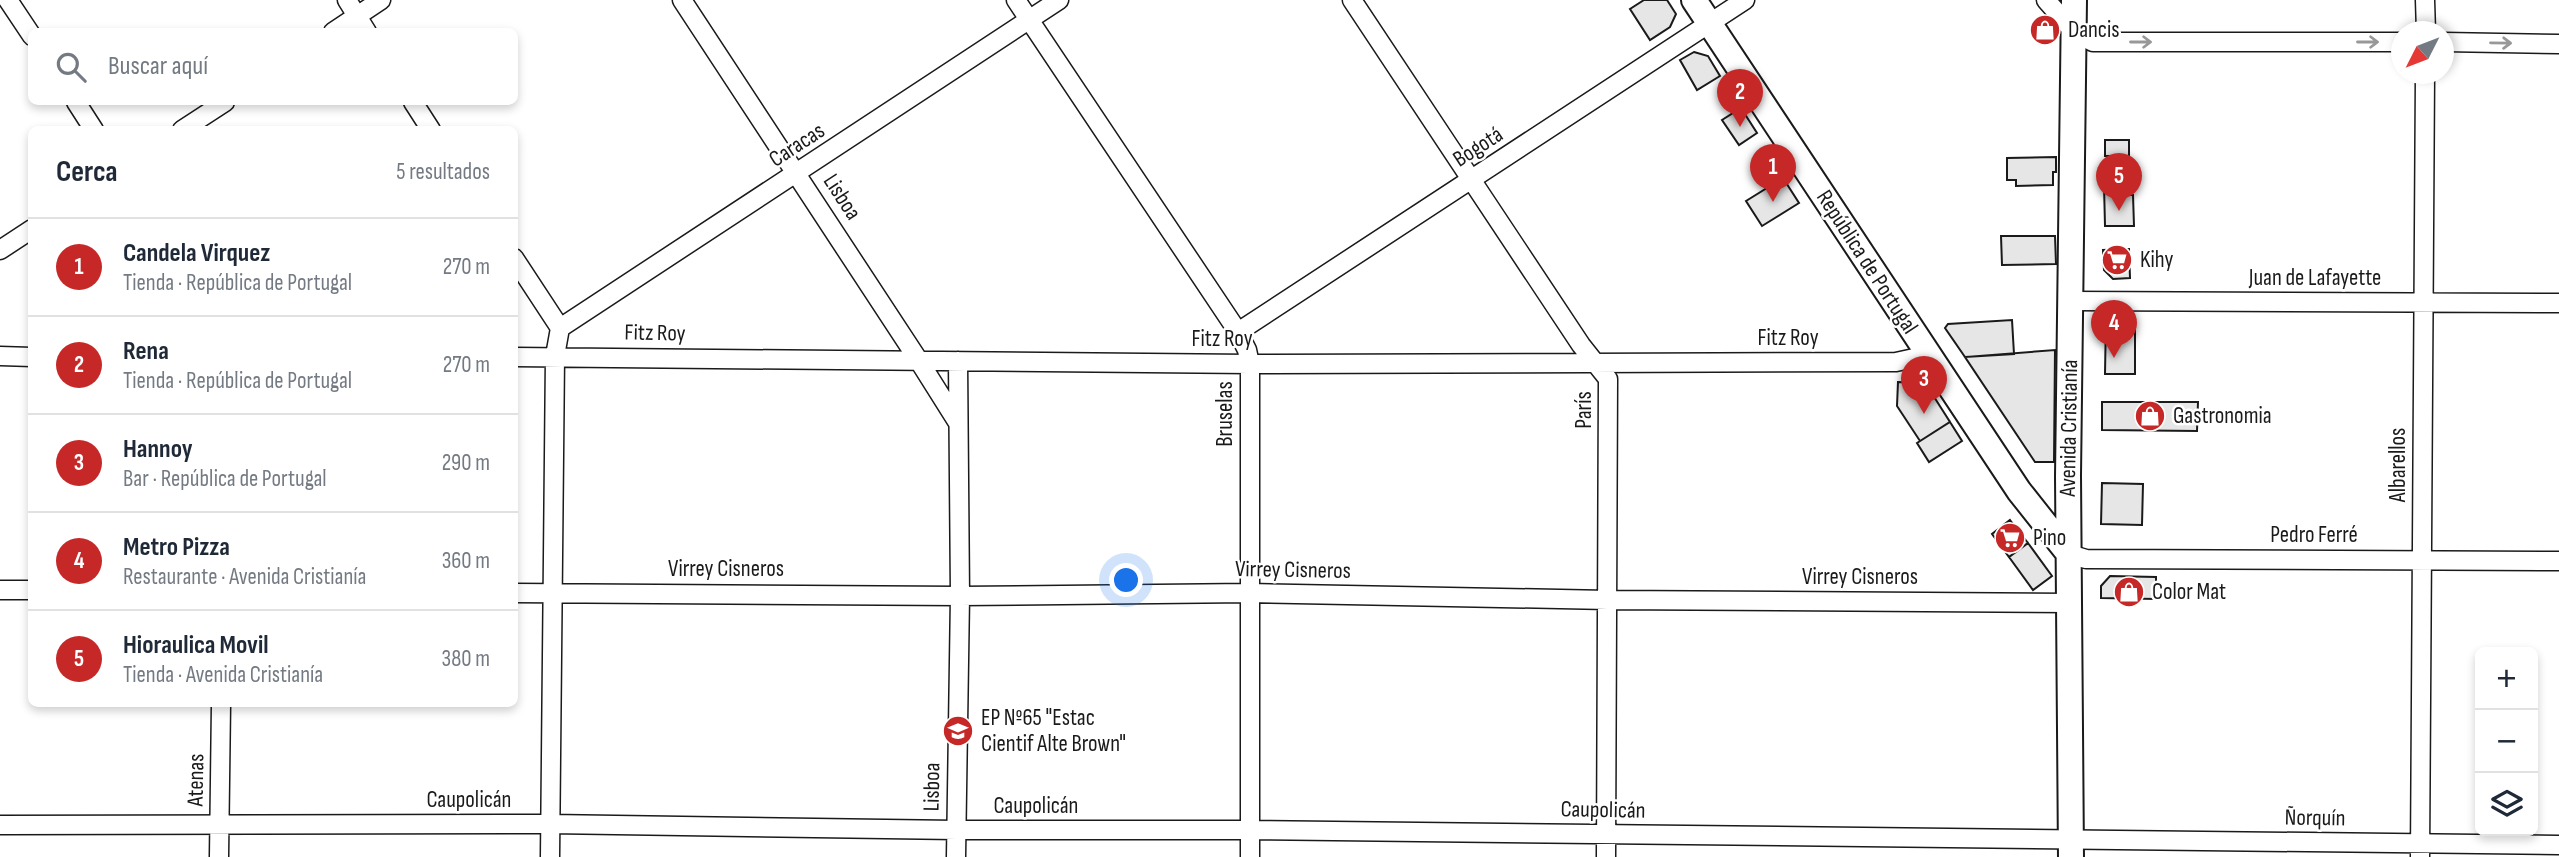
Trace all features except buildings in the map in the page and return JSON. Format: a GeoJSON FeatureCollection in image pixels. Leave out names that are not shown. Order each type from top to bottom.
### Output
{"type":"FeatureCollection","features":[{"type":"Feature","properties":{"kind":"main road","name":"República de Portugal"},"geometry":{"type":"LineString","coordinates":[[1694,0],[2026,500],[2069,554]]}},
{"type":"Feature","properties":{"kind":"main road","name":"Avenida Cristianía"},"geometry":{"type":"LineString","coordinates":[[2071,848],[2069,554],[2074,0]]}},
{"type":"Feature","properties":{"kind":"street"},"geometry":{"type":"LineString","coordinates":[[8,0],[28,30]]}},
{"type":"Feature","properties":{"kind":"street"},"geometry":{"type":"LineString","coordinates":[[346,0],[364,28]]}},
{"type":"Feature","properties":{"kind":"street"},"geometry":{"type":"LineString","coordinates":[[338,28],[381,0]]}},
{"type":"Feature","properties":{"kind":"street","name":"Lisboa"},"geometry":{"type":"LineString","coordinates":[[682,0],[958,423]]}},
{"type":"Feature","properties":{"kind":"street","name":"Bruselas"},"geometry":{"type":"LineString","coordinates":[[1016,0],[1238,332],[1247,351],[1250,364],[1250,857]]}},
{"type":"Feature","properties":{"kind":"street","name":"Caracas"},"geometry":{"type":"LineString","coordinates":[[560,328],[1059,0]]}},
{"type":"Feature","properties":{"kind":"street","name":"París"},"geometry":{"type":"LineString","coordinates":[[1352,0],[1581,345],[1608,379],[1606,857]]}},
{"type":"Feature","properties":{"kind":"street","name":"Bogotá"},"geometry":{"type":"LineString","coordinates":[[1238,332],[1745,0]]}},
{"type":"Feature","properties":{"kind":"street"},"geometry":{"type":"LineString","coordinates":[[2046,0],[2075,33],[2093,42],[2391,42]]}},
{"type":"Feature","properties":{"kind":"street"},"geometry":{"type":"LineString","coordinates":[[2426,0],[2426,21]]}},
{"type":"Feature","properties":{"kind":"street"},"geometry":{"type":"LineString","coordinates":[[2454,43],[2559,44]]}},
{"type":"Feature","properties":{"kind":"street","name":"Albarellos"},"geometry":{"type":"LineString","coordinates":[[2420,850],[2425,84]]}},
{"type":"Feature","properties":{"kind":"street"},"geometry":{"type":"LineString","coordinates":[[78,105],[91,126]]}},
{"type":"Feature","properties":{"kind":"street"},"geometry":{"type":"LineString","coordinates":[[188,126],[220,105]]}},
{"type":"Feature","properties":{"kind":"street"},"geometry":{"type":"LineString","coordinates":[[414,105],[428,126]]}},
{"type":"Feature","properties":{"kind":"street"},"geometry":{"type":"LineString","coordinates":[[0,250],[28,232]]}},
{"type":"Feature","properties":{"kind":"street"},"geometry":{"type":"LineString","coordinates":[[518,264],[560,328],[555,356],[550,857]]}},
{"type":"Feature","properties":{"kind":"street","name":"Juan de Lafayette"},"geometry":{"type":"LineString","coordinates":[[2071,301],[2559,303]]}},
{"type":"Feature","properties":{"kind":"street","name":"Fitz Roy"},"geometry":{"type":"LineString","coordinates":[[518,357],[1250,364],[1596,364],[1896,362],[1928,355]]}},
{"type":"Feature","properties":{"kind":"street"},"geometry":{"type":"LineString","coordinates":[[0,356],[28,357]]}},
{"type":"Feature","properties":{"kind":"street","name":"Lisboa"},"geometry":{"type":"LineString","coordinates":[[956,857],[960,596],[958,361]]}},
{"type":"Feature","properties":{"kind":"street","name":"Pedro Ferré"},"geometry":{"type":"LineString","coordinates":[[2069,554],[2086,559],[2559,561]]}},
{"type":"Feature","properties":{"kind":"street"},"geometry":{"type":"LineString","coordinates":[[0,590],[28,590]]}},
{"type":"Feature","properties":{"kind":"street","name":"Virrey Cisneros"},"geometry":{"type":"LineString","coordinates":[[518,593],[960,596],[1249,593],[1608,600],[2070,603]]}},
{"type":"Feature","properties":{"kind":"street","name":"Atenas"},"geometry":{"type":"LineString","coordinates":[[219,857],[221,707]]}},
{"type":"Feature","properties":{"kind":"street","name":"Caupolicán"},"geometry":{"type":"LineString","coordinates":[[0,825],[550,824],[956,830],[1250,830],[1607,835],[2071,848]]}},
{"type":"Feature","properties":{"kind":"street","name":"Ñorquín"},"geometry":{"type":"LineString","coordinates":[[2071,848],[2420,850],[2559,845]]}},
{"type":"Feature","properties":{"kind":"place","name":"Dancis"},"geometry":{"type":"Point","coordinates":[2045,30]}},
{"type":"Feature","properties":{"kind":"place","name":"Rena"},"geometry":{"type":"Point","coordinates":[1740,127]}},
{"type":"Feature","properties":{"kind":"place","name":"Candela Virquez"},"geometry":{"type":"Point","coordinates":[1773,202]}},
{"type":"Feature","properties":{"kind":"place","name":"Hioraulica Movil"},"geometry":{"type":"Point","coordinates":[2119,211]}},
{"type":"Feature","properties":{"kind":"place","name":"Kihy"},"geometry":{"type":"Point","coordinates":[2117,260]}},
{"type":"Feature","properties":{"kind":"place","name":"Metro Pizza"},"geometry":{"type":"Point","coordinates":[2114,358]}},
{"type":"Feature","properties":{"kind":"place","name":"Hannoy"},"geometry":{"type":"Point","coordinates":[1924,414]}},
{"type":"Feature","properties":{"kind":"place","name":"Gastronomia"},"geometry":{"type":"Point","coordinates":[2150,416]}},
{"type":"Feature","properties":{"kind":"place","name":"Pino"},"geometry":{"type":"Point","coordinates":[2010,538]}},
{"type":"Feature","properties":{"kind":"place","name":"Color Mat"},"geometry":{"type":"Point","coordinates":[2129,592]}},
{"type":"Feature","properties":{"kind":"place","name":"EP Nº65 \"Estac Cientif Alte Brown\""},"geometry":{"type":"Point","coordinates":[958,731]}}]}
